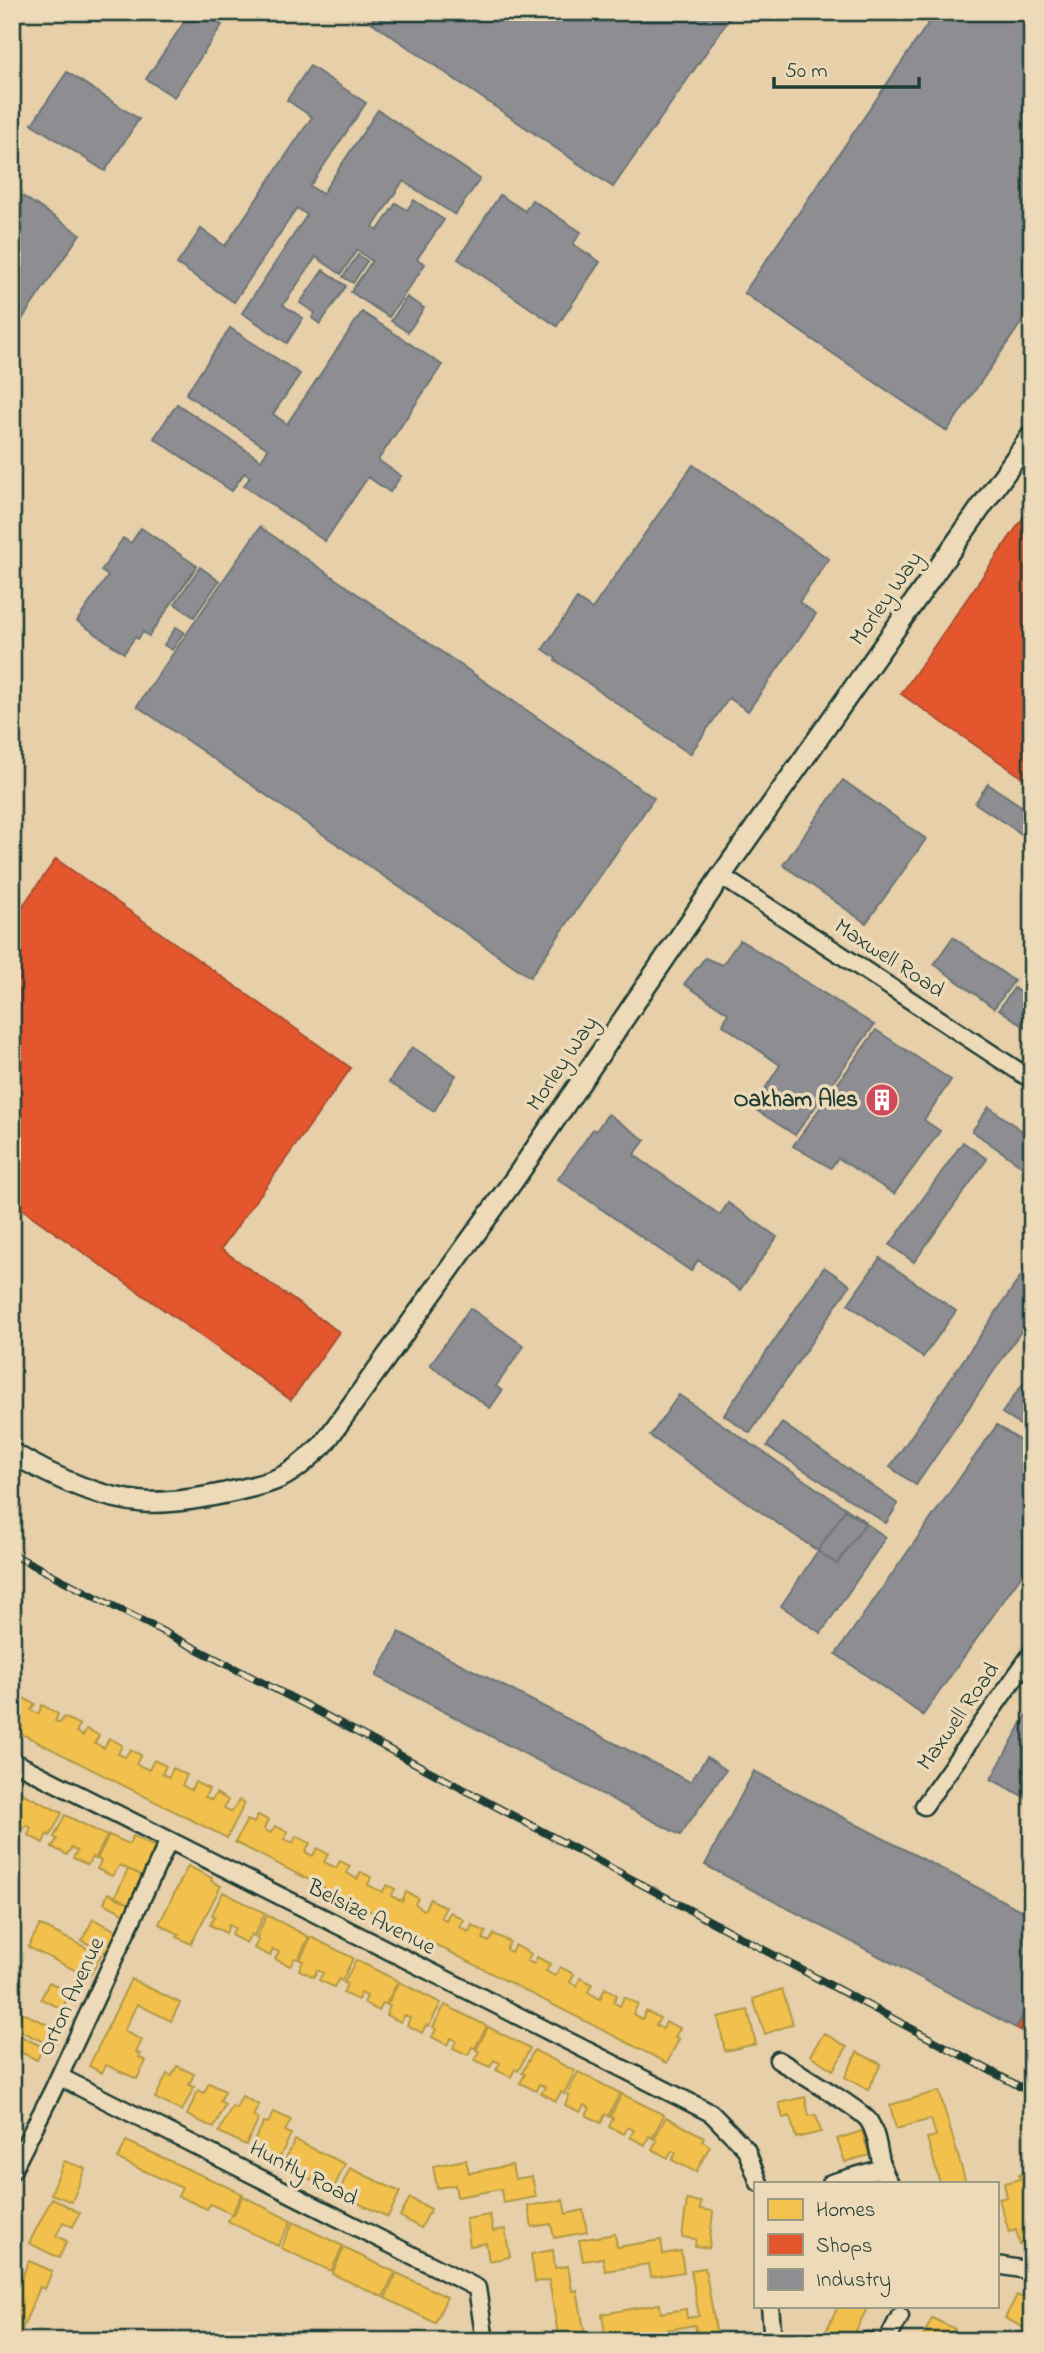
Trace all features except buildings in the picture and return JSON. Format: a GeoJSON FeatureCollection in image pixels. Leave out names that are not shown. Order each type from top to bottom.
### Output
{"type":"FeatureCollection","features":[{"type":"Feature","properties":{"kind":"street","name":"Morley Way"},"geometry":{"type":"LineString","coordinates":[[12,1453],[74,1483],[110,1496],[145,1502],[219,1495],[258,1485],[288,1474],[323,1446],[516,1177],[722,876],[1032,435]]}},
{"type":"Feature","properties":{"kind":"street","name":"Maxwell Road"},"geometry":{"type":"LineString","coordinates":[[722,876],[1032,1080]]}},
{"type":"Feature","properties":{"kind":"street","name":"Maxwell Road"},"geometry":{"type":"LineString","coordinates":[[924,1806],[1032,1653]]}},
{"type":"Feature","properties":{"kind":"street","name":"Belsize Avenue"},"geometry":{"type":"LineString","coordinates":[[12,1761],[711,2113],[746,2149],[759,2182]]}},
{"type":"Feature","properties":{"kind":"street","name":"Orton Avenue"},"geometry":{"type":"LineString","coordinates":[[12,2171],[60,2077],[169,1840]]}},
{"type":"Feature","properties":{"kind":"street"},"geometry":{"type":"LineString","coordinates":[[778,2060],[868,2119],[879,2143],[886,2176],[839,2182]]}},
{"type":"Feature","properties":{"kind":"street","name":"Huntly Road"},"geometry":{"type":"LineString","coordinates":[[60,2077],[477,2288],[485,2341]]}},
{"type":"Feature","properties":{"kind":"street"},"geometry":{"type":"LineString","coordinates":[[998,2265],[1032,2271]]}},
{"type":"Feature","properties":{"kind":"street"},"geometry":{"type":"LineString","coordinates":[[771,2308],[772,2341]]}},
{"type":"Feature","properties":{"kind":"street"},"geometry":{"type":"LineString","coordinates":[[887,2341],[900,2316]]}},
{"type":"Feature","properties":{"kind":"railway"},"geometry":{"type":"LineString","coordinates":[[12,1554],[306,1705],[1032,2093]]}},
{"type":"Feature","properties":{"kind":"place","name":"Oakham Ales"},"geometry":{"type":"Point","coordinates":[882,1100]}}]}
